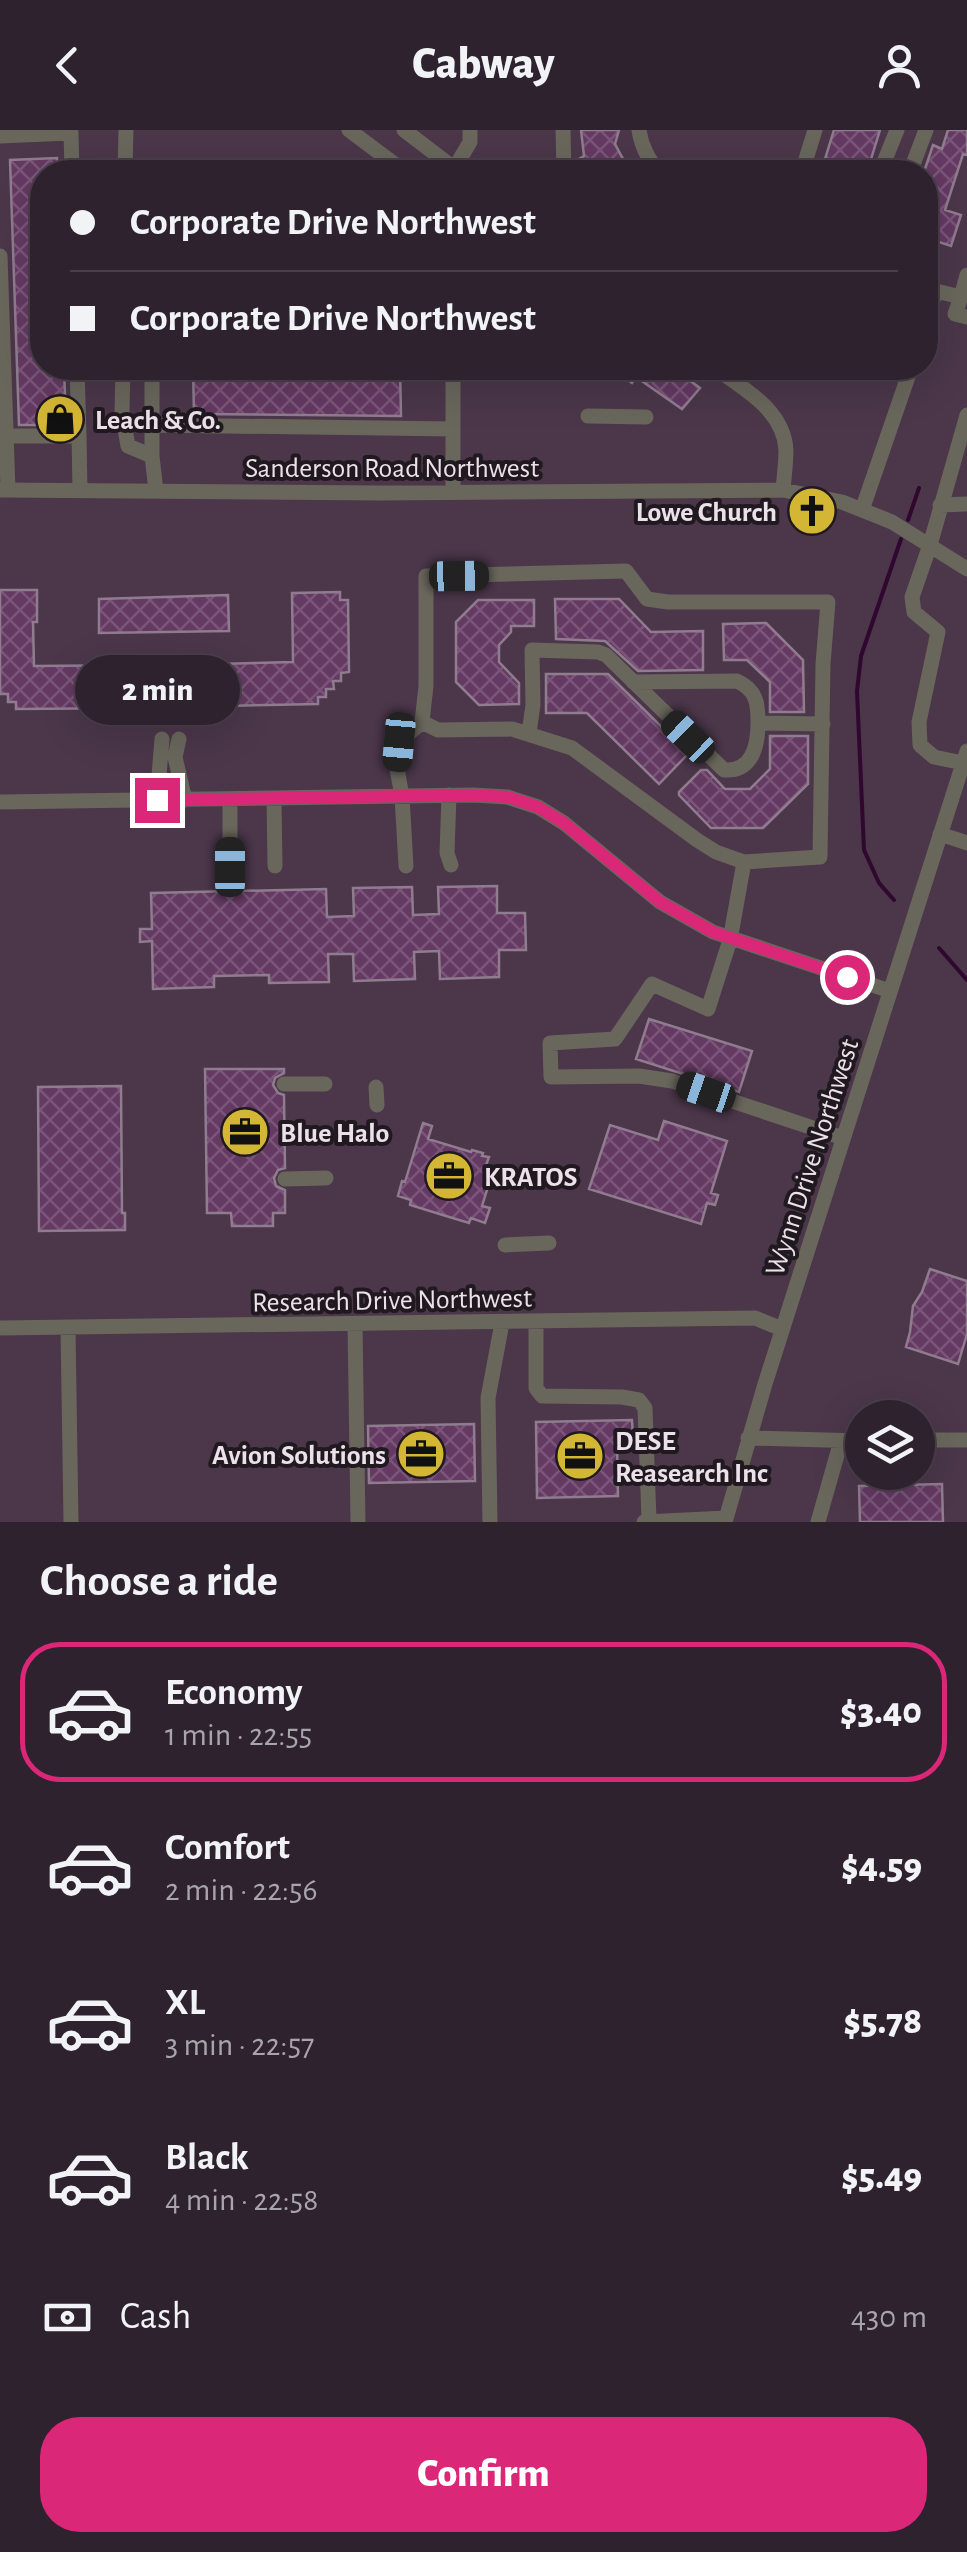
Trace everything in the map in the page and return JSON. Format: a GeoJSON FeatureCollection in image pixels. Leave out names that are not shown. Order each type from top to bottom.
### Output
{"type":"FeatureCollection","features":[{"type":"Feature","properties":{"kind":"street"},"geometry":{"type":"LineString","coordinates":[[126,130],[126,160]]}},
{"type":"Feature","properties":{"kind":"street"},"geometry":{"type":"LineString","coordinates":[[349,130],[389,160]]}},
{"type":"Feature","properties":{"kind":"street"},"geometry":{"type":"LineString","coordinates":[[404,130],[442,160]]}},
{"type":"Feature","properties":{"kind":"street"},"geometry":{"type":"LineString","coordinates":[[461,160],[470,142],[470,130]]}},
{"type":"Feature","properties":{"kind":"street"},"geometry":{"type":"LineString","coordinates":[[563,130],[564,160]]}},
{"type":"Feature","properties":{"kind":"street"},"geometry":{"type":"LineString","coordinates":[[639,130],[652,160]]}},
{"type":"Feature","properties":{"kind":"street"},"geometry":{"type":"LineString","coordinates":[[806,160],[815,130]]}},
{"type":"Feature","properties":{"kind":"street"},"geometry":{"type":"LineString","coordinates":[[885,160],[897,130]]}},
{"type":"Feature","properties":{"kind":"street"},"geometry":{"type":"LineString","coordinates":[[915,160],[926,130]]}},
{"type":"Feature","properties":{"kind":"street"},"geometry":{"type":"LineString","coordinates":[[0,136],[71,133],[72,160]]}},
{"type":"Feature","properties":{"kind":"street"},"geometry":{"type":"LineString","coordinates":[[0,256],[8,436],[4,490]]}},
{"type":"Feature","properties":{"kind":"street"},"geometry":{"type":"LineString","coordinates":[[938,291],[965,284]]}},
{"type":"Feature","properties":{"kind":"street"},"geometry":{"type":"LineString","coordinates":[[965,284],[955,314],[967,317]]}},
{"type":"Feature","properties":{"kind":"street"},"geometry":{"type":"LineString","coordinates":[[77,380],[80,490]]}},
{"type":"Feature","properties":{"kind":"street"},"geometry":{"type":"LineString","coordinates":[[123,380],[122,412],[128,446],[152,456]]}},
{"type":"Feature","properties":{"kind":"street"},"geometry":{"type":"LineString","coordinates":[[152,380],[156,491]]}},
{"type":"Feature","properties":{"kind":"street"},"geometry":{"type":"LineString","coordinates":[[453,380],[453,492]]}},
{"type":"Feature","properties":{"kind":"street"},"geometry":{"type":"LineString","coordinates":[[731,380],[765,405],[782,427],[786,448],[784,490]]}},
{"type":"Feature","properties":{"kind":"street"},"geometry":{"type":"LineString","coordinates":[[862,510],[907,380]]}},
{"type":"Feature","properties":{"kind":"street"},"geometry":{"type":"LineString","coordinates":[[965,757],[934,757],[920,745],[918,722],[938,632],[914,612],[912,597],[967,415]]}},
{"type":"Feature","properties":{"kind":"street"},"geometry":{"type":"LineString","coordinates":[[588,416],[646,416]]}},
{"type":"Feature","properties":{"kind":"street"},"geometry":{"type":"LineString","coordinates":[[152,425],[453,429]]}},
{"type":"Feature","properties":{"kind":"street"},"geometry":{"type":"LineString","coordinates":[[8,436],[79,436]]}},
{"type":"Feature","properties":{"kind":"street","name":"Sanderson Road Northwest"},"geometry":{"type":"LineString","coordinates":[[4,490],[784,490],[842,502],[896,524],[967,569]]}},
{"type":"Feature","properties":{"kind":"street"},"geometry":{"type":"LineString","coordinates":[[940,505],[967,504]]}},
{"type":"Feature","properties":{"kind":"street"},"geometry":{"type":"LineString","coordinates":[[406,866],[397,769],[399,742],[422,722],[426,686],[426,576],[626,571],[646,599],[828,602],[823,664],[820,857],[744,862],[697,840],[572,748],[512,729],[438,730],[422,722]]}},
{"type":"Feature","properties":{"kind":"street"},"geometry":{"type":"LineString","coordinates":[[529,733],[532,650],[598,652],[606,655],[633,682],[724,770],[740,768],[758,746],[758,702],[744,684],[633,682]]}},
{"type":"Feature","properties":{"kind":"street"},"geometry":{"type":"LineString","coordinates":[[758,723],[823,724]]}},
{"type":"Feature","properties":{"kind":"street"},"geometry":{"type":"LineString","coordinates":[[157,800],[170,740],[185,800]]}},
{"type":"Feature","properties":{"kind":"street","name":"Wynn Drive Northwest"},"geometry":{"type":"LineString","coordinates":[[726,1520],[782,1329],[965,757]]}},
{"type":"Feature","properties":{"kind":"street"},"geometry":{"type":"LineString","coordinates":[[449,795],[447,853],[451,864]]}},
{"type":"Feature","properties":{"kind":"street"},"geometry":{"type":"LineString","coordinates":[[0,802],[508,797],[538,807],[564,823],[660,902],[695,923],[730,940],[890,991]]}},
{"type":"Feature","properties":{"kind":"street"},"geometry":{"type":"LineString","coordinates":[[274,798],[275,866]]}},
{"type":"Feature","properties":{"kind":"street"},"geometry":{"type":"LineString","coordinates":[[230,799],[230,867]]}},
{"type":"Feature","properties":{"kind":"street"},"geometry":{"type":"LineString","coordinates":[[940,834],[967,843]]}},
{"type":"Feature","properties":{"kind":"street"},"geometry":{"type":"LineString","coordinates":[[744,862],[730,940],[708,1009],[652,984],[615,1039],[550,1043],[550,1077],[639,1076],[672,1080],[843,1138]]}},
{"type":"Feature","properties":{"kind":"street"},"geometry":{"type":"LineString","coordinates":[[284,1084],[325,1084]]}},
{"type":"Feature","properties":{"kind":"street"},"geometry":{"type":"LineString","coordinates":[[376,1086],[376,1105]]}},
{"type":"Feature","properties":{"kind":"street"},"geometry":{"type":"LineString","coordinates":[[285,1179],[326,1178]]}},
{"type":"Feature","properties":{"kind":"street"},"geometry":{"type":"LineString","coordinates":[[505,1245],[549,1244]]}},
{"type":"Feature","properties":{"kind":"street","name":"Research Drive Northwest"},"geometry":{"type":"LineString","coordinates":[[0,1328],[756,1318],[782,1329]]}},
{"type":"Feature","properties":{"kind":"street"},"geometry":{"type":"LineString","coordinates":[[536,1322],[536,1388],[542,1396],[622,1397],[639,1400],[645,1408],[647,1521],[726,1520]]}},
{"type":"Feature","properties":{"kind":"street"},"geometry":{"type":"LineString","coordinates":[[490,1522],[488,1398],[502,1323]]}},
{"type":"Feature","properties":{"kind":"street"},"geometry":{"type":"LineString","coordinates":[[355,1324],[358,1522]]}},
{"type":"Feature","properties":{"kind":"street"},"geometry":{"type":"LineString","coordinates":[[68,1328],[70,1522]]}},
{"type":"Feature","properties":{"kind":"street"},"geometry":{"type":"LineString","coordinates":[[748,1438],[845,1441]]}},
{"type":"Feature","properties":{"kind":"street"},"geometry":{"type":"LineString","coordinates":[[935,1440],[967,1440]]}},
{"type":"Feature","properties":{"kind":"street"},"geometry":{"type":"LineString","coordinates":[[818,1522],[840,1441]]}},
{"type":"Feature","properties":{"kind":"shaded area"},"geometry":{"type":"Polygon","coordinates":[[[0,130],[967,130],[967,1522],[0,1522],[0,130]]]}},
{"type":"Feature","properties":{"kind":"building"},"geometry":{"type":"Polygon","coordinates":[[[581,130],[619,130],[615,144],[624,160],[577,160],[584,156],[581,130]]]}},
{"type":"Feature","properties":{"kind":"building"},"geometry":{"type":"Polygon","coordinates":[[[834,130],[880,130],[871,160],[825,160],[834,130]]]}},
{"type":"Feature","properties":{"kind":"building"},"geometry":{"type":"Polygon","coordinates":[[[948,130],[967,130],[967,155],[963,154],[945,210],[961,215],[951,246],[938,242],[938,160],[928,160],[933,145],[942,149],[948,130]]]}},
{"type":"Feature","properties":{"kind":"building"},"geometry":{"type":"Polygon","coordinates":[[[57,158],[30,160],[30,380],[64,380],[66,425],[19,425],[10,160],[57,158]]]}},
{"type":"Feature","properties":{"kind":"building"},"geometry":{"type":"Polygon","coordinates":[[[193,380],[400,380],[401,416],[194,414],[193,380]]]}},
{"type":"Feature","properties":{"kind":"building"},"geometry":{"type":"Polygon","coordinates":[[[640,380],[689,380],[700,388],[682,409],[640,380]]]}},
{"type":"Feature","properties":{"kind":"building"},"geometry":{"type":"Polygon","coordinates":[[[0,590],[37,590],[34,666],[153,665],[153,702],[147,702],[147,708],[16,709],[16,702],[8,702],[8,694],[0,694],[0,590]]]}},
{"type":"Feature","properties":{"kind":"building"},"geometry":{"type":"Polygon","coordinates":[[[340,592],[340,600],[348,600],[349,672],[341,673],[341,681],[333,681],[334,689],[326,689],[326,697],[318,697],[318,704],[178,707],[177,665],[293,662],[292,593],[340,592]]]}},
{"type":"Feature","properties":{"kind":"building"},"geometry":{"type":"Polygon","coordinates":[[[228,595],[229,631],[99,633],[99,599],[228,595]]]}},
{"type":"Feature","properties":{"kind":"building"},"geometry":{"type":"Polygon","coordinates":[[[555,599],[619,599],[651,632],[703,631],[703,670],[638,671],[605,641],[556,639],[555,599]]]}},
{"type":"Feature","properties":{"kind":"building"},"geometry":{"type":"Polygon","coordinates":[[[478,600],[534,600],[534,626],[511,626],[511,632],[499,645],[499,662],[519,683],[519,704],[479,705],[456,682],[456,622],[478,600]]]}},
{"type":"Feature","properties":{"kind":"building"},"geometry":{"type":"Polygon","coordinates":[[[766,623],[803,660],[804,712],[770,712],[770,682],[747,660],[724,660],[723,624],[766,623]]]}},
{"type":"Feature","properties":{"kind":"building"},"geometry":{"type":"Polygon","coordinates":[[[546,674],[608,674],[686,751],[686,756],[659,784],[587,713],[546,713],[546,674]]]}},
{"type":"Feature","properties":{"kind":"building"},"geometry":{"type":"Polygon","coordinates":[[[770,736],[808,736],[808,784],[763,828],[711,828],[679,792],[701,770],[707,770],[725,789],[750,789],[770,769],[770,736]]]}},
{"type":"Feature","properties":{"kind":"building"},"geometry":{"type":"Polygon","coordinates":[[[497,886],[497,913],[525,913],[526,950],[499,950],[499,977],[440,979],[439,951],[414,952],[415,979],[354,981],[353,954],[328,954],[329,982],[269,983],[269,975],[214,976],[214,987],[153,989],[152,941],[140,942],[140,929],[152,929],[151,893],[326,889],[327,917],[354,916],[353,888],[412,887],[413,915],[439,914],[438,887],[497,886]]]}},
{"type":"Feature","properties":{"kind":"building"},"geometry":{"type":"Polygon","coordinates":[[[649,1019],[752,1051],[739,1092],[636,1059],[649,1019]]]}},
{"type":"Feature","properties":{"kind":"building","name":"Blue Halo"},"geometry":{"type":"Polygon","coordinates":[[[205,1069],[284,1069],[273,1085],[284,1095],[285,1168],[278,1170],[274,1178],[276,1186],[285,1190],[285,1213],[273,1213],[273,1226],[232,1226],[231,1213],[207,1213],[205,1069]]]}},
{"type":"Feature","properties":{"kind":"building"},"geometry":{"type":"Polygon","coordinates":[[[121,1086],[125,1230],[39,1231],[38,1087],[121,1086]]]}},
{"type":"Feature","properties":{"kind":"building"},"geometry":{"type":"Polygon","coordinates":[[[664,1121],[727,1141],[711,1193],[718,1195],[715,1205],[707,1203],[701,1224],[589,1189],[610,1125],[658,1140],[664,1121]]]}},
{"type":"Feature","properties":{"kind":"building","name":"KRATOS"},"geometry":{"type":"Polygon","coordinates":[[[423,1123],[432,1126],[428,1139],[489,1157],[485,1168],[493,1171],[482,1206],[490,1208],[485,1223],[471,1218],[469,1223],[410,1205],[411,1200],[398,1196],[423,1123]]]}},
{"type":"Feature","properties":{"kind":"building"},"geometry":{"type":"Polygon","coordinates":[[[930,1269],[967,1281],[967,1334],[958,1364],[906,1347],[913,1306],[930,1269]]]}},
{"type":"Feature","properties":{"kind":"building","name":"DESE Reasearch Inc"},"geometry":{"type":"Polygon","coordinates":[[[632,1420],[633,1437],[623,1437],[617,1443],[618,1496],[537,1498],[536,1422],[632,1420]]]}},
{"type":"Feature","properties":{"kind":"building","name":"Avion Solutions"},"geometry":{"type":"Polygon","coordinates":[[[474,1424],[475,1481],[369,1483],[368,1426],[474,1424]]]}},
{"type":"Feature","properties":{"kind":"building"},"geometry":{"type":"Polygon","coordinates":[[[935,1484],[942,1484],[943,1522],[860,1522],[859,1490],[935,1490],[935,1484]]]}},
{"type":"Feature","properties":{"kind":"waterway"},"geometry":{"type":"LineString","coordinates":[[908,520],[919,488]]}},
{"type":"Feature","properties":{"kind":"waterway"},"geometry":{"type":"LineString","coordinates":[[894,900],[879,883],[864,850],[857,691],[861,656],[901,539]]}},
{"type":"Feature","properties":{"kind":"waterway"},"geometry":{"type":"LineString","coordinates":[[939,948],[967,980]]}},
{"type":"Feature","properties":{"kind":"place","name":"Leach & Co."},"geometry":{"type":"Point","coordinates":[60,419]}},
{"type":"Feature","properties":{"kind":"place","name":"Lowe Church"},"geometry":{"type":"Point","coordinates":[812,511]}},
{"type":"Feature","properties":{"kind":"place","name":"Blue Halo"},"geometry":{"type":"Point","coordinates":[245,1132]}},
{"type":"Feature","properties":{"kind":"place","name":"KRATOS"},"geometry":{"type":"Point","coordinates":[449,1176]}},
{"type":"Feature","properties":{"kind":"place","name":"Avion Solutions"},"geometry":{"type":"Point","coordinates":[421,1454]}},
{"type":"Feature","properties":{"kind":"place","name":"DESE Reasearch Inc"},"geometry":{"type":"Point","coordinates":[580,1456]}},
{"type":"Feature","properties":{"kind":"route"},"geometry":{"type":"LineString","coordinates":[[157,800],[493,795],[522,800],[564,823],[660,902],[695,923],[730,940],[847,977]]}}]}
